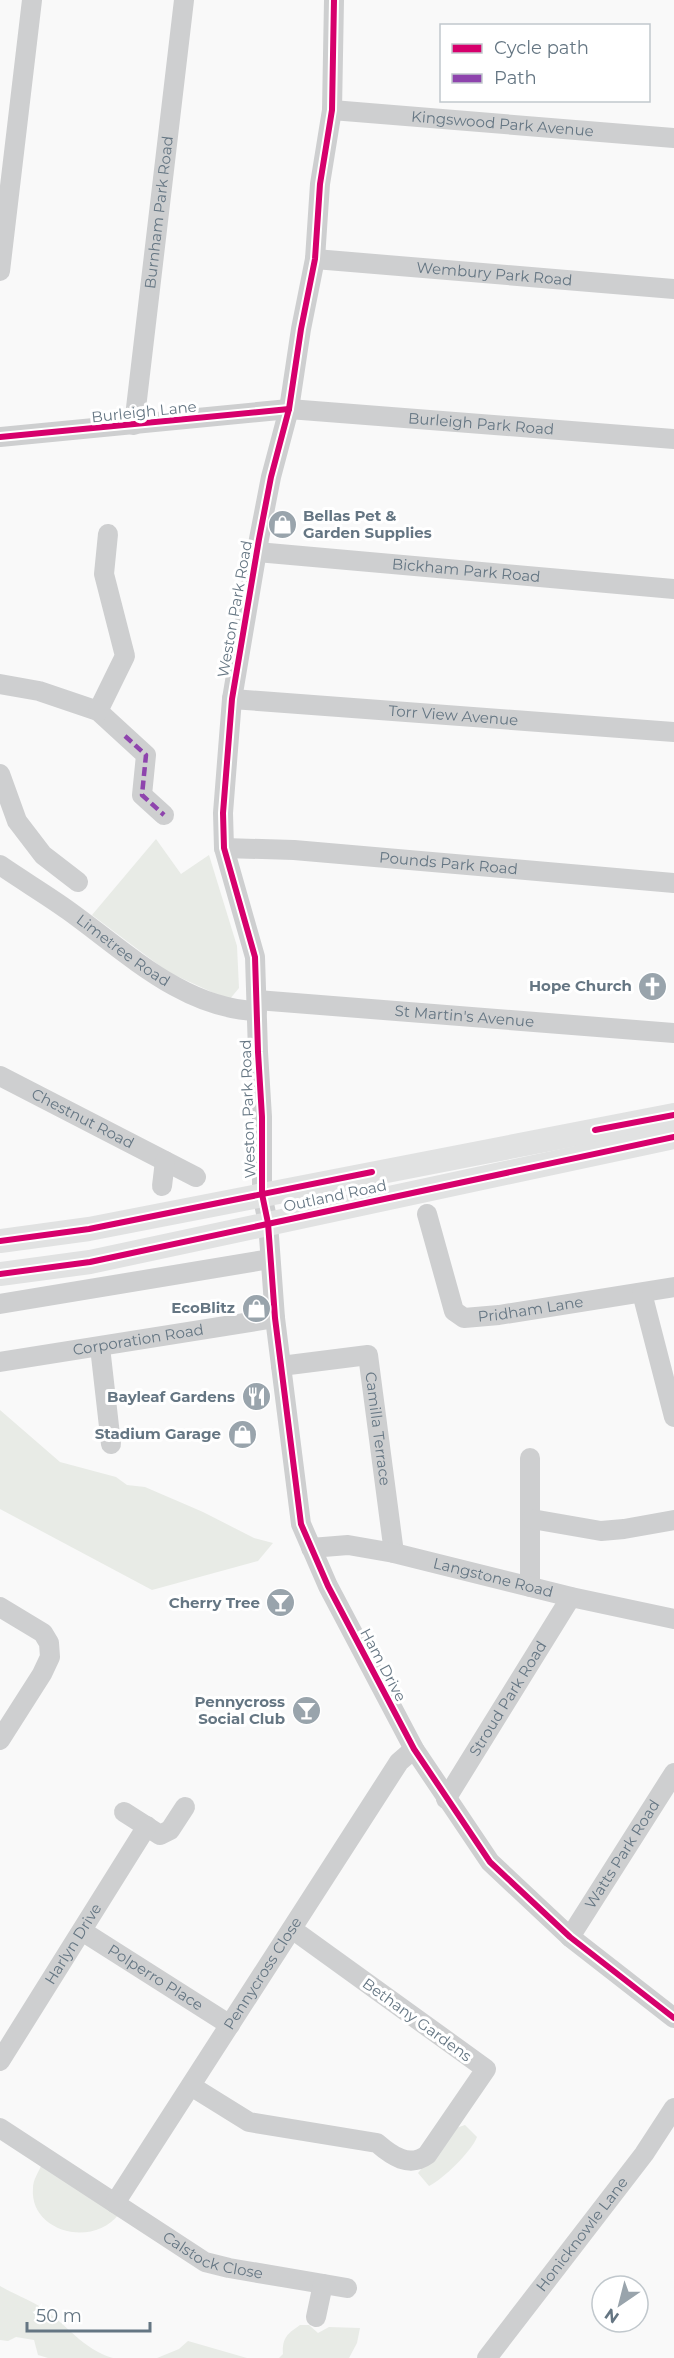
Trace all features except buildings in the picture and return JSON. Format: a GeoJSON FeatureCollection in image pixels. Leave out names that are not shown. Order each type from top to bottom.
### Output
{"type":"FeatureCollection","features":[{"type":"Feature","properties":{"kind":"main road","name":"Outland Road"},"geometry":{"type":"LineString","coordinates":[[0,1241],[89,1229],[674,1115]]}},
{"type":"Feature","properties":{"kind":"main road","name":"Outland Road"},"geometry":{"type":"LineString","coordinates":[[0,1274],[90,1262],[674,1137]]}},
{"type":"Feature","properties":{"kind":"street"},"geometry":{"type":"LineString","coordinates":[[0,271],[32,0]]}},
{"type":"Feature","properties":{"kind":"street","name":"Burnham Park Road"},"geometry":{"type":"LineString","coordinates":[[134,425],[184,0]]}},
{"type":"Feature","properties":{"kind":"street","name":"Weston Park Road"},"geometry":{"type":"LineString","coordinates":[[268,1223],[262,1194],[262,1117],[255,957],[224,848],[223,813],[232,699],[271,477],[289,409],[301,329],[315,259],[320,184],[332,110],[334,0]]}},
{"type":"Feature","properties":{"kind":"street","name":"Kingswood Park Avenue"},"geometry":{"type":"LineString","coordinates":[[332,110],[674,138]]}},
{"type":"Feature","properties":{"kind":"street","name":"Wembury Park Road"},"geometry":{"type":"LineString","coordinates":[[315,259],[674,289]]}},
{"type":"Feature","properties":{"kind":"street","name":"Burleigh Lane"},"geometry":{"type":"LineString","coordinates":[[0,437],[289,409]]}},
{"type":"Feature","properties":{"kind":"street","name":"Burleigh Park Road"},"geometry":{"type":"LineString","coordinates":[[289,409],[674,439]]}},
{"type":"Feature","properties":{"kind":"street"},"geometry":{"type":"LineString","coordinates":[[98,711],[125,656],[104,574],[108,534]]}},
{"type":"Feature","properties":{"kind":"street","name":"Bickham Park Road"},"geometry":{"type":"LineString","coordinates":[[257,552],[674,589]]}},
{"type":"Feature","properties":{"kind":"street"},"geometry":{"type":"LineString","coordinates":[[0,684],[39,691],[98,711],[146,755],[142,795],[164,815]]}},
{"type":"Feature","properties":{"kind":"street","name":"Torr View Avenue"},"geometry":{"type":"LineString","coordinates":[[232,699],[674,732]]}},
{"type":"Feature","properties":{"kind":"street"},"geometry":{"type":"LineString","coordinates":[[0,774],[17,821],[43,855],[78,882]]}},
{"type":"Feature","properties":{"kind":"street","name":"Pounds Park Road"},"geometry":{"type":"LineString","coordinates":[[224,848],[294,850],[674,883]]}},
{"type":"Feature","properties":{"kind":"street","name":"Limetree Road"},"geometry":{"type":"LineString","coordinates":[[0,865],[176,987],[217,1006],[238,1010],[257,1006]]}},
{"type":"Feature","properties":{"kind":"street","name":"St Martin's Avenue"},"geometry":{"type":"LineString","coordinates":[[257,1006],[674,1033]]}},
{"type":"Feature","properties":{"kind":"street","name":"Chestnut Road"},"geometry":{"type":"LineString","coordinates":[[0,1076],[196,1177]]}},
{"type":"Feature","properties":{"kind":"street"},"geometry":{"type":"LineString","coordinates":[[162,1186],[165,1161]]}},
{"type":"Feature","properties":{"kind":"street","name":"Pridham Lane"},"geometry":{"type":"LineString","coordinates":[[427,1214],[454,1311],[464,1318],[499,1315],[674,1287]]}},
{"type":"Feature","properties":{"kind":"street","name":"Ham Drive"},"geometry":{"type":"LineString","coordinates":[[268,1223],[275,1318],[301,1524],[328,1586],[414,1749],[490,1862],[570,1937],[674,2018]]}},
{"type":"Feature","properties":{"kind":"street"},"geometry":{"type":"LineString","coordinates":[[0,1304],[270,1259]]}},
{"type":"Feature","properties":{"kind":"street"},"geometry":{"type":"LineString","coordinates":[[642,1293],[674,1417]]}},
{"type":"Feature","properties":{"kind":"street","name":"Corporation Road"},"geometry":{"type":"LineString","coordinates":[[0,1362],[275,1318]]}},
{"type":"Feature","properties":{"kind":"street"},"geometry":{"type":"LineString","coordinates":[[100,1347],[111,1444]]}},
{"type":"Feature","properties":{"kind":"street","name":"Camilla Terrace"},"geometry":{"type":"LineString","coordinates":[[281,1366],[368,1355],[394,1553]]}},
{"type":"Feature","properties":{"kind":"street"},"geometry":{"type":"LineString","coordinates":[[530,1458],[532,1519],[530,1587]]}},
{"type":"Feature","properties":{"kind":"street"},"geometry":{"type":"LineString","coordinates":[[532,1519],[601,1531],[674,1520]]}},
{"type":"Feature","properties":{"kind":"street","name":"Langstone Road"},"geometry":{"type":"LineString","coordinates":[[310,1548],[348,1545],[394,1553],[571,1597],[674,1619]]}},
{"type":"Feature","properties":{"kind":"street","name":"Stroud Park Road"},"geometry":{"type":"LineString","coordinates":[[446,1799],[571,1597]]}},
{"type":"Feature","properties":{"kind":"street"},"geometry":{"type":"LineString","coordinates":[[0,1607],[43,1633],[49,1643],[50,1657],[42,1674],[0,1740]]}},
{"type":"Feature","properties":{"kind":"street","name":"Pennycross Close"},"geometry":{"type":"LineString","coordinates":[[115,2203],[399,1762],[414,1749]]}},
{"type":"Feature","properties":{"kind":"street","name":"Watts Park Road"},"geometry":{"type":"LineString","coordinates":[[570,1937],[674,1773]]}},
{"type":"Feature","properties":{"kind":"street"},"geometry":{"type":"LineString","coordinates":[[124,1812],[160,1835],[170,1830],[185,1807]]}},
{"type":"Feature","properties":{"kind":"street","name":"Harlyn Drive"},"geometry":{"type":"LineString","coordinates":[[0,2061],[147,1826]]}},
{"type":"Feature","properties":{"kind":"street","name":"Bethany Gardens"},"geometry":{"type":"LineString","coordinates":[[191,2086],[249,2122],[377,2143],[391,2155],[404,2161],[427,2155],[486,2069],[292,1929]]}},
{"type":"Feature","properties":{"kind":"street","name":"Polperro Place"},"geometry":{"type":"LineString","coordinates":[[81,1931],[230,2025]]}},
{"type":"Feature","properties":{"kind":"street","name":"Honicknowle Lane"},"geometry":{"type":"LineString","coordinates":[[487,2358],[644,2154],[674,2108]]}},
{"type":"Feature","properties":{"kind":"street","name":"Calstock Close"},"geometry":{"type":"LineString","coordinates":[[0,2128],[206,2262],[347,2288]]}},
{"type":"Feature","properties":{"kind":"street"},"geometry":{"type":"LineString","coordinates":[[316,2318],[323,2284]]}},
{"type":"Feature","properties":{"kind":"shaded area"},"geometry":{"type":"Polygon","coordinates":[[[156,839],[181,874],[209,855],[237,946],[239,988],[229,1000],[168,972],[92,915],[156,839]]]}},
{"type":"Feature","properties":{"kind":"shaded area"},"geometry":{"type":"Polygon","coordinates":[[[0,1410],[60,1462],[116,1477],[127,1485],[145,1487],[203,1512],[254,1538],[273,1543],[258,1561],[152,1590],[0,1509],[0,1410]]]}},
{"type":"Feature","properties":{"kind":"shaded area"},"geometry":{"type":"Polygon","coordinates":[[[465,2125],[477,2137],[474,2143],[456,2165],[429,2186],[418,2173],[456,2128],[465,2125]]]}},
{"type":"Feature","properties":{"kind":"shaded area"},"geometry":{"type":"Polygon","coordinates":[[[41,2166],[119,2214],[107,2225],[94,2231],[64,2230],[51,2224],[41,2215],[34,2203],[33,2185],[41,2166]]]}},
{"type":"Feature","properties":{"kind":"shaded area"},"geometry":{"type":"Polygon","coordinates":[[[0,2286],[37,2305],[92,2349],[113,2358],[48,2358],[38,2355],[34,2340],[16,2337],[8,2341],[0,2340],[0,2286]]]}},
{"type":"Feature","properties":{"kind":"shaded area"},"geometry":{"type":"Polygon","coordinates":[[[300,2325],[309,2325],[318,2333],[329,2327],[360,2328],[357,2343],[349,2358],[279,2358],[283,2354],[286,2337],[300,2325]]]}},
{"type":"Feature","properties":{"kind":"shaded area"},"geometry":{"type":"Polygon","coordinates":[[[188,2341],[247,2358],[157,2358],[179,2349],[188,2341]]]}},
{"type":"Feature","properties":{"kind":"marked path"},"geometry":{"type":"LineString","coordinates":[[125,736],[146,755],[142,795],[164,815]]}},
{"type":"Feature","properties":{"kind":"cycle path"},"geometry":{"type":"LineString","coordinates":[[334,0],[332,110],[320,184],[315,259],[301,329],[289,409],[271,477],[259,539],[232,699],[223,813],[224,848],[255,957],[262,1117],[262,1194],[268,1223],[275,1318],[301,1524],[328,1586],[414,1749],[490,1862],[570,1937],[674,2018]]}},
{"type":"Feature","properties":{"kind":"cycle path"},"geometry":{"type":"LineString","coordinates":[[0,437],[289,409]]}},
{"type":"Feature","properties":{"kind":"cycle path"},"geometry":{"type":"LineString","coordinates":[[595,1130],[674,1115]]}},
{"type":"Feature","properties":{"kind":"cycle path"},"geometry":{"type":"LineString","coordinates":[[0,1274],[90,1262],[674,1137]]}},
{"type":"Feature","properties":{"kind":"cycle path"},"geometry":{"type":"LineString","coordinates":[[0,1241],[89,1229],[372,1172]]}},
{"type":"Feature","properties":{"kind":"place","name":"Bellas Pet & Garden Supplies"},"geometry":{"type":"Point","coordinates":[282,525]}},
{"type":"Feature","properties":{"kind":"place","name":"Hope Church"},"geometry":{"type":"Point","coordinates":[653,986]}},
{"type":"Feature","properties":{"kind":"place","name":"EcoBlitz"},"geometry":{"type":"Point","coordinates":[256,1308]}},
{"type":"Feature","properties":{"kind":"place","name":"Bayleaf Gardens"},"geometry":{"type":"Point","coordinates":[256,1397]}},
{"type":"Feature","properties":{"kind":"place","name":"Stadium Garage"},"geometry":{"type":"Point","coordinates":[242,1434]}},
{"type":"Feature","properties":{"kind":"place","name":"Cherry Tree"},"geometry":{"type":"Point","coordinates":[281,1603]}},
{"type":"Feature","properties":{"kind":"place","name":"Pennycross Social Club"},"geometry":{"type":"Point","coordinates":[306,1711]}}]}
